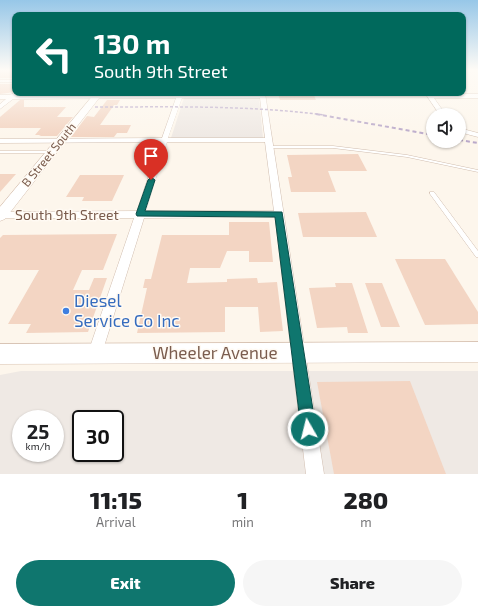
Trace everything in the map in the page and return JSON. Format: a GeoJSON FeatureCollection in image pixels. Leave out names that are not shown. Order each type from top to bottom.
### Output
{"type":"FeatureCollection","features":[{"type":"Feature","properties":{"kind":"main road","name":"B Street South"},"geometry":{"type":"LineString","coordinates":[[0,215],[96,96]]}},
{"type":"Feature","properties":{"kind":"main road","name":"Wheeler Avenue"},"geometry":{"type":"LineString","coordinates":[[0,354],[478,352]]}},
{"type":"Feature","properties":{"kind":"street"},"geometry":{"type":"LineString","coordinates":[[0,97],[12,95]]}},
{"type":"Feature","properties":{"kind":"street"},"geometry":{"type":"LineString","coordinates":[[0,106],[14,96]]}},
{"type":"Feature","properties":{"kind":"street"},"geometry":{"type":"LineString","coordinates":[[95,353],[179,96]]}},
{"type":"Feature","properties":{"kind":"street"},"geometry":{"type":"LineString","coordinates":[[262,96],[315,474]]}},
{"type":"Feature","properties":{"kind":"street"},"geometry":{"type":"LineString","coordinates":[[430,96],[438,108]]}},
{"type":"Feature","properties":{"kind":"street"},"geometry":{"type":"LineString","coordinates":[[466,96],[478,96]]}},
{"type":"Feature","properties":{"kind":"street"},"geometry":{"type":"LineString","coordinates":[[466,132],[478,135]]}},
{"type":"Feature","properties":{"kind":"street"},"geometry":{"type":"LineString","coordinates":[[0,141],[164,141],[269,144]]}},
{"type":"Feature","properties":{"kind":"street","name":"South 9th Street"},"geometry":{"type":"LineString","coordinates":[[0,215],[279,214]]}},
{"type":"Feature","properties":{"kind":"lane"},"geometry":{"type":"LineString","coordinates":[[269,144],[333,147],[407,156],[478,171]]}},
{"type":"Feature","properties":{"kind":"lane"},"geometry":{"type":"LineString","coordinates":[[0,152],[52,152]]}},
{"type":"Feature","properties":{"kind":"lane"},"geometry":{"type":"LineString","coordinates":[[432,193],[478,255]]}},
{"type":"Feature","properties":{"kind":"shaded area"},"geometry":{"type":"Polygon","coordinates":[[[184,98],[259,98],[263,138],[171,138],[184,98]]]}},
{"type":"Feature","properties":{"kind":"shaded area"},"geometry":{"type":"Polygon","coordinates":[[[21,371],[478,371],[478,474],[0,474],[0,375],[21,371]]]}},
{"type":"Feature","properties":{"kind":"building"},"geometry":{"type":"Polygon","coordinates":[[[0,92],[12,92],[12,92],[0,94],[0,92]]]}},
{"type":"Feature","properties":{"kind":"building"},"geometry":{"type":"Polygon","coordinates":[[[279,96],[314,96],[316,100],[280,100],[279,96]]]}},
{"type":"Feature","properties":{"kind":"building"},"geometry":{"type":"Polygon","coordinates":[[[20,100],[24,100],[24,107],[66,107],[57,117],[73,117],[57,136],[35,135],[41,128],[0,128],[0,117],[20,100]]]}},
{"type":"Feature","properties":{"kind":"building"},"geometry":{"type":"Polygon","coordinates":[[[107,100],[120,100],[117,105],[114,105],[100,125],[131,125],[127,133],[117,133],[114,137],[71,137],[87,116],[94,117],[107,100]]]}},
{"type":"Feature","properties":{"kind":"building"},"geometry":{"type":"Polygon","coordinates":[[[358,154],[367,171],[328,171],[336,192],[291,192],[288,177],[292,177],[287,155],[358,154]]]}},
{"type":"Feature","properties":{"kind":"building"},"geometry":{"type":"Polygon","coordinates":[[[0,174],[16,174],[0,192],[0,174]]]}},
{"type":"Feature","properties":{"kind":"building"},"geometry":{"type":"Polygon","coordinates":[[[80,175],[124,175],[112,201],[82,201],[84,197],[66,197],[80,175]]]}},
{"type":"Feature","properties":{"kind":"building"},"geometry":{"type":"Polygon","coordinates":[[[366,212],[377,237],[303,237],[298,213],[366,212]]]}},
{"type":"Feature","properties":{"kind":"building"},"geometry":{"type":"Polygon","coordinates":[[[229,222],[269,222],[273,262],[249,262],[249,251],[227,251],[220,268],[190,268],[187,283],[227,282],[227,279],[257,278],[258,283],[277,282],[283,331],[260,332],[258,307],[225,307],[225,332],[137,333],[147,288],[143,288],[145,279],[151,279],[162,235],[229,235],[229,222]]]}},
{"type":"Feature","properties":{"kind":"building"},"geometry":{"type":"Polygon","coordinates":[[[117,234],[103,270],[82,270],[73,290],[89,290],[94,278],[107,278],[88,332],[26,333],[31,324],[8,324],[39,270],[0,270],[0,238],[3,235],[117,234]]]}},
{"type":"Feature","properties":{"kind":"building"},"geometry":{"type":"Polygon","coordinates":[[[395,259],[445,259],[478,312],[478,324],[425,325],[395,259]]]}},
{"type":"Feature","properties":{"kind":"building"},"geometry":{"type":"Polygon","coordinates":[[[335,283],[352,283],[368,333],[348,333],[347,327],[317,328],[309,288],[336,287],[335,283]]]}},
{"type":"Feature","properties":{"kind":"building"},"geometry":{"type":"Polygon","coordinates":[[[365,283],[382,283],[400,327],[381,327],[365,283]]]}},
{"type":"Feature","properties":{"kind":"building"},"geometry":{"type":"Polygon","coordinates":[[[410,381],[446,474],[334,474],[317,382],[410,381]]]}},
{"type":"Feature","properties":{"kind":"railway"},"geometry":{"type":"LineString","coordinates":[[95,107],[238,108],[318,114]]}},
{"type":"Feature","properties":{"kind":"railway"},"geometry":{"type":"LineString","coordinates":[[318,114],[324,115]]}},
{"type":"Feature","properties":{"kind":"railway"},"geometry":{"type":"LineString","coordinates":[[318,114],[426,134]]}},
{"type":"Feature","properties":{"kind":"railway"},"geometry":{"type":"LineString","coordinates":[[466,141],[478,143]]}},
{"type":"Feature","properties":{"kind":"place","name":"Diesel Service Co Inc"},"geometry":{"type":"Point","coordinates":[66,311]}},
{"type":"Feature","properties":{"kind":"route"},"geometry":{"type":"LineString","coordinates":[[151,180],[140,214],[279,214],[308,429]]}}]}
